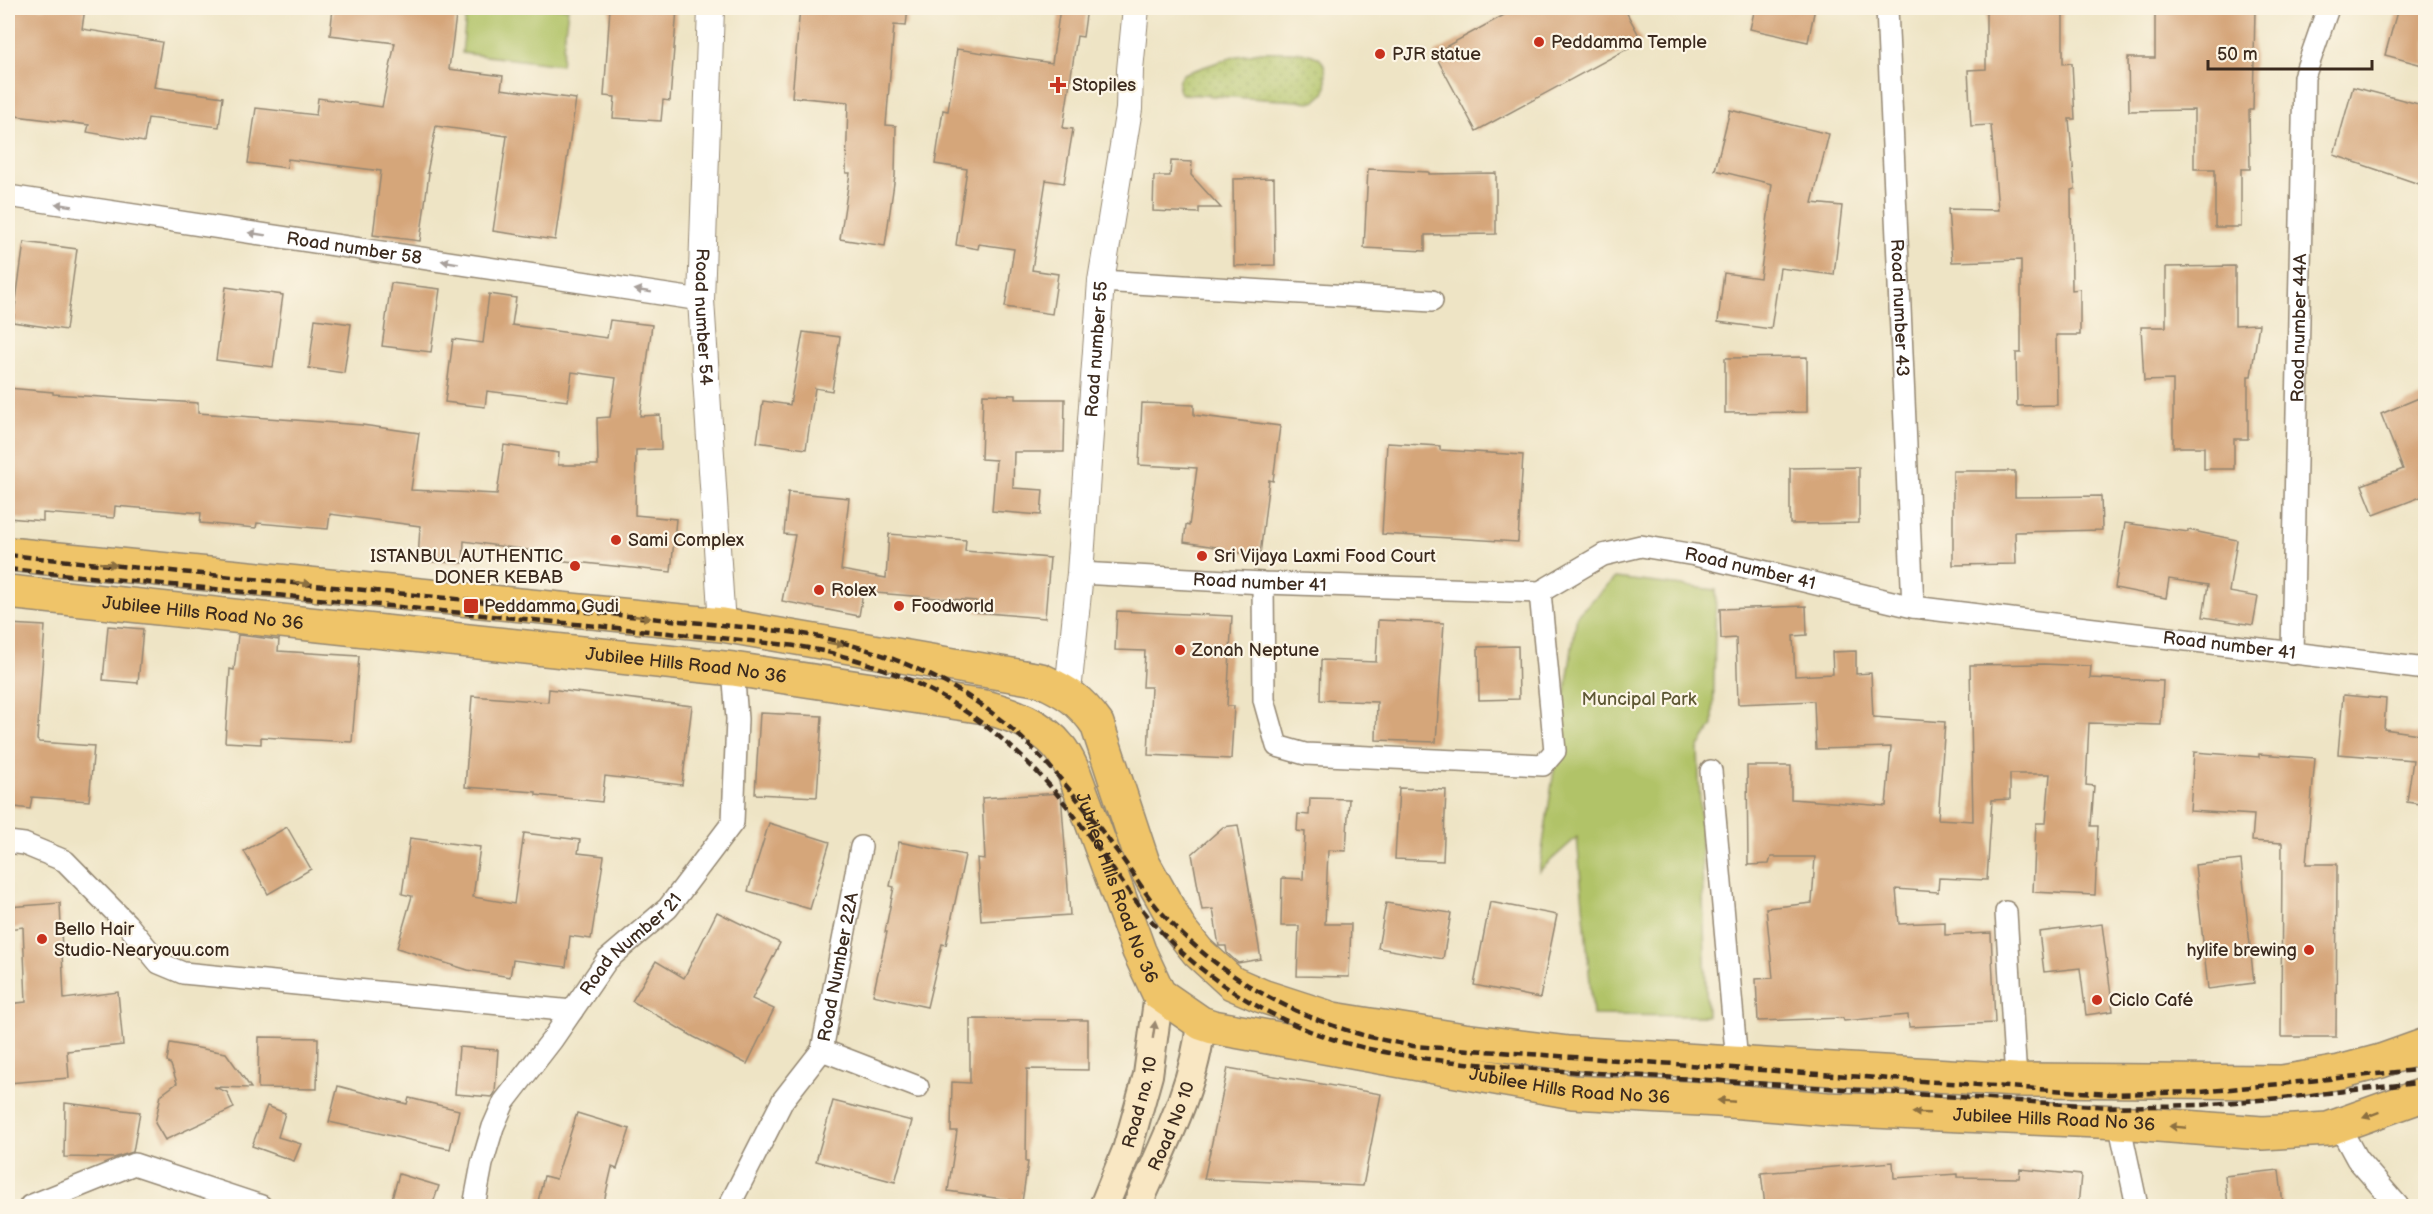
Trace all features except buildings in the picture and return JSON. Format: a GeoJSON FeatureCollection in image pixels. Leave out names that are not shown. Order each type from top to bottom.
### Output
{"type":"FeatureCollection","features":[{"type":"Feature","properties":{"kind":"main road","name":"Jubilee Hills Road No 36"},"geometry":{"type":"LineString","coordinates":[[8,554],[722,625],[1041,680],[1068,692],[1085,706],[1097,724],[1143,863],[1181,931],[1198,952],[1232,983],[1262,996],[1333,1019],[1569,1053],[1737,1064],[1831,1067],[2016,1080],[2282,1082],[2340,1072],[2426,1045]]}},
{"type":"Feature","properties":{"kind":"main road"},"geometry":{"type":"LineString","coordinates":[[61,598],[63,560]]}},
{"type":"Feature","properties":{"kind":"main road","name":"Jubilee Hills Road No 36"},"geometry":{"type":"LineString","coordinates":[[8,592],[734,669],[985,707],[1005,712],[1042,730],[1061,749],[1074,773],[1139,951],[1159,994],[1200,1034],[1213,1027],[1573,1092],[1827,1109],[2119,1122],[2262,1133],[2328,1130],[2426,1094]]}},
{"type":"Feature","properties":{"kind":"main road","name":"Road no. 10"},"geometry":{"type":"LineString","coordinates":[[1104,1206],[1127,1150],[1148,1075],[1159,994]]}},
{"type":"Feature","properties":{"kind":"main road","name":"Road No 10"},"geometry":{"type":"LineString","coordinates":[[1137,1206],[1187,1086],[1200,1034]]}},
{"type":"Feature","properties":{"kind":"main road"},"geometry":{"type":"LineString","coordinates":[[1148,1075],[1160,1067],[1170,1066],[1178,1070],[1187,1086]]}},
{"type":"Feature","properties":{"kind":"main road"},"geometry":{"type":"LineString","coordinates":[[1827,1109],[1831,1067]]}},
{"type":"Feature","properties":{"kind":"street","name":"Road number 54"},"geometry":{"type":"LineString","coordinates":[[711,8],[700,300],[722,625]]}},
{"type":"Feature","properties":{"kind":"street","name":"Road number 55"},"geometry":{"type":"LineString","coordinates":[[1068,692],[1080,573],[1101,281],[1129,109],[1136,8]]}},
{"type":"Feature","properties":{"kind":"street","name":"Road number 43"},"geometry":{"type":"LineString","coordinates":[[1887,8],[1913,607]]}},
{"type":"Feature","properties":{"kind":"street","name":"Road number 44A"},"geometry":{"type":"LineString","coordinates":[[2292,654],[2304,77],[2328,8]]}},
{"type":"Feature","properties":{"kind":"street","name":"Road number 58"},"geometry":{"type":"LineString","coordinates":[[8,196],[700,300]]}},
{"type":"Feature","properties":{"kind":"street"},"geometry":{"type":"LineString","coordinates":[[1101,281],[1432,301]]}},
{"type":"Feature","properties":{"kind":"street","name":"Road number 41"},"geometry":{"type":"LineString","coordinates":[[1080,573],[1263,583],[1540,591],[1603,555],[1641,546],[1695,555],[1913,607],[2426,669]]}},
{"type":"Feature","properties":{"kind":"street"},"geometry":{"type":"LineString","coordinates":[[1263,583],[1264,700],[1277,746],[1305,754],[1543,765],[1556,751],[1540,591]]}},
{"type":"Feature","properties":{"kind":"street","name":"Road Number 21"},"geometry":{"type":"LineString","coordinates":[[474,1206],[482,1164],[493,1127],[504,1102],[607,960],[668,908],[733,822],[737,719],[734,669]]}},
{"type":"Feature","properties":{"kind":"street"},"geometry":{"type":"LineString","coordinates":[[1711,771],[1737,1064]]}},
{"type":"Feature","properties":{"kind":"street"},"geometry":{"type":"LineString","coordinates":[[8,842],[24,844],[65,861],[127,924],[159,963],[183,973],[572,1011]]}},
{"type":"Feature","properties":{"kind":"street","name":"Road Number 22A"},"geometry":{"type":"LineString","coordinates":[[729,1206],[783,1100],[822,1050],[861,847]]}},
{"type":"Feature","properties":{"kind":"street"},"geometry":{"type":"LineString","coordinates":[[2006,912],[2016,1080]]}},
{"type":"Feature","properties":{"kind":"street"},"geometry":{"type":"LineString","coordinates":[[822,1050],[918,1087]]}},
{"type":"Feature","properties":{"kind":"street"},"geometry":{"type":"LineString","coordinates":[[2119,1122],[2137,1206]]}},
{"type":"Feature","properties":{"kind":"street"},"geometry":{"type":"LineString","coordinates":[[2339,1126],[2357,1159],[2398,1206]]}},
{"type":"Feature","properties":{"kind":"street"},"geometry":{"type":"LineString","coordinates":[[30,1206],[134,1164],[261,1206]]}},
{"type":"Feature","properties":{"kind":"green space"},"geometry":{"type":"Polygon","coordinates":[[[467,8],[568,8],[561,65],[462,53],[467,8]]]}},
{"type":"Feature","properties":{"kind":"green space"},"geometry":{"type":"Polygon","coordinates":[[[1260,52],[1292,52],[1316,56],[1325,67],[1324,92],[1314,102],[1182,94],[1178,89],[1179,79],[1183,74],[1233,57],[1260,52]]]}},
{"type":"Feature","properties":{"kind":"green space","name":"Muncipal Park"},"geometry":{"type":"Polygon","coordinates":[[[1615,578],[1716,590],[1713,725],[1698,748],[1707,1016],[1593,1015],[1577,837],[1539,871],[1577,615],[1615,578]]]}},
{"type":"Feature","properties":{"kind":"railway"},"geometry":{"type":"LineString","coordinates":[[8,555],[786,632],[820,637],[870,651],[942,681],[965,694],[1007,725],[1054,771],[1157,907],[1182,934],[1226,971],[1276,1001],[1302,1013],[1356,1033],[1384,1040],[1413,1046],[2110,1094],[2201,1092],[2426,1069]]}},
{"type":"Feature","properties":{"kind":"railway"},"geometry":{"type":"LineString","coordinates":[[8,569],[751,641],[818,650],[879,667],[935,693],[987,727],[1011,747],[1050,786],[1080,823],[1150,919],[1196,965],[1232,991],[1270,1013],[1337,1041],[1362,1047],[1437,1060],[1528,1068],[2109,1107],[2201,1105],[2426,1082]]}},
{"type":"Feature","properties":{"kind":"place","name":"Peddamma Temple"},"geometry":{"type":"Point","coordinates":[1539,42]}},
{"type":"Feature","properties":{"kind":"place","name":"PJR statue"},"geometry":{"type":"Point","coordinates":[1380,54]}},
{"type":"Feature","properties":{"kind":"place","name":"Stopiles"},"geometry":{"type":"Point","coordinates":[1058,85]}},
{"type":"Feature","properties":{"kind":"place","name":"Sami Complex"},"geometry":{"type":"Point","coordinates":[616,540]}},
{"type":"Feature","properties":{"kind":"place","name":"Sri Vijaya Laxmi Food Court"},"geometry":{"type":"Point","coordinates":[1202,556]}},
{"type":"Feature","properties":{"kind":"place","name":"ISTANBUL AUTHENTIC DONER KEBAB"},"geometry":{"type":"Point","coordinates":[575,566]}},
{"type":"Feature","properties":{"kind":"place","name":"Rolex"},"geometry":{"type":"Point","coordinates":[819,590]}},
{"type":"Feature","properties":{"kind":"place","name":"Peddamma Gudi"},"geometry":{"type":"Point","coordinates":[471,606]}},
{"type":"Feature","properties":{"kind":"place","name":"Foodworld"},"geometry":{"type":"Point","coordinates":[899,606]}},
{"type":"Feature","properties":{"kind":"place","name":"Zonah Neptune"},"geometry":{"type":"Point","coordinates":[1180,650]}},
{"type":"Feature","properties":{"kind":"place","name":"Bello Hair Studio-Nearyouu.com"},"geometry":{"type":"Point","coordinates":[42,939]}},
{"type":"Feature","properties":{"kind":"place","name":"hylife brewing"},"geometry":{"type":"Point","coordinates":[2309,950]}},
{"type":"Feature","properties":{"kind":"place","name":"Ciclo Café"},"geometry":{"type":"Point","coordinates":[2097,1000]}}]}
